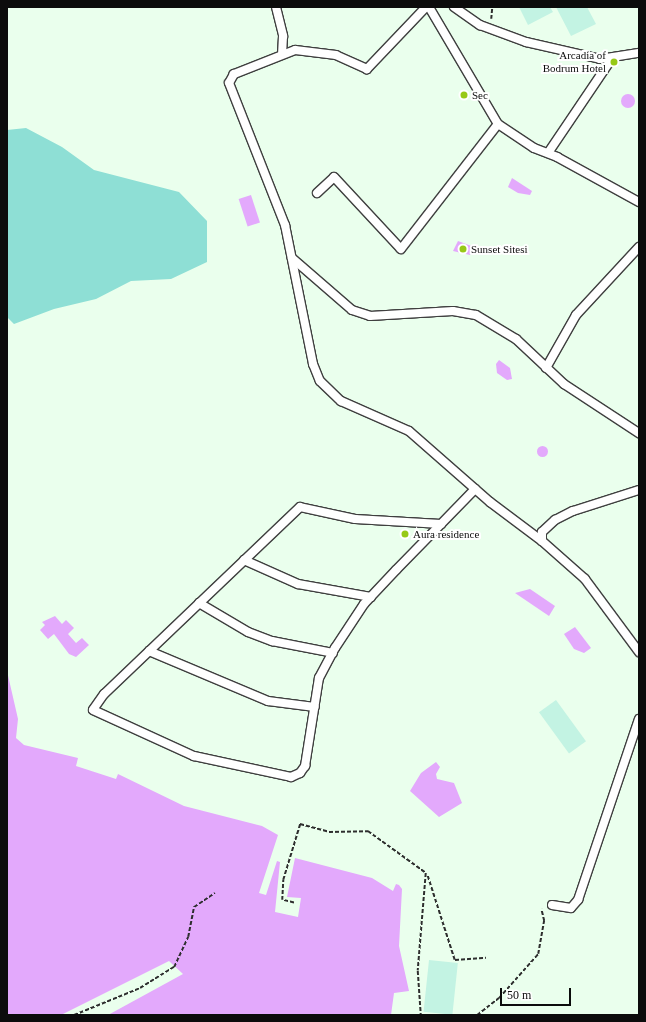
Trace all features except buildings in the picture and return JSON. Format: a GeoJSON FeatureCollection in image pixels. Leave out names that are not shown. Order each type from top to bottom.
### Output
{"type":"FeatureCollection","features":[{"type":"Feature","properties":{"kind":"street"},"geometry":{"type":"LineString","coordinates":[[276,7],[283,36],[282,53]]}},
{"type":"Feature","properties":{"kind":"street"},"geometry":{"type":"LineString","coordinates":[[426,7],[367,69],[336,54],[295,50],[282,53],[234,74],[228,83],[285,225],[313,364],[320,381],[342,400],[409,431],[475,488],[542,541],[585,579],[639,652]]}},
{"type":"Feature","properties":{"kind":"street"},"geometry":{"type":"LineString","coordinates":[[429,7],[498,124],[548,154],[639,202]]}},
{"type":"Feature","properties":{"kind":"street"},"geometry":{"type":"LineString","coordinates":[[454,7],[491,29],[526,42],[600,59],[639,53]]}},
{"type":"Feature","properties":{"kind":"street"},"geometry":{"type":"LineString","coordinates":[[548,154],[612,58]]}},
{"type":"Feature","properties":{"kind":"street"},"geometry":{"type":"LineString","coordinates":[[317,193],[334,177],[401,249],[498,124]]}},
{"type":"Feature","properties":{"kind":"street"},"geometry":{"type":"LineString","coordinates":[[546,368],[576,315],[639,247]]}},
{"type":"Feature","properties":{"kind":"street"},"geometry":{"type":"LineString","coordinates":[[292,258],[352,310],[370,316],[453,311],[476,315],[516,340],[564,384],[639,433]]}},
{"type":"Feature","properties":{"kind":"street"},"geometry":{"type":"LineString","coordinates":[[441,524],[355,519],[300,507],[104,694],[93,710],[194,756],[291,776],[300,773],[305,766],[319,678],[333,653],[371,597],[441,524],[475,488]]}},
{"type":"Feature","properties":{"kind":"street"},"geometry":{"type":"LineString","coordinates":[[542,541],[542,532],[555,520],[573,510],[639,490]]}},
{"type":"Feature","properties":{"kind":"street"},"geometry":{"type":"LineString","coordinates":[[244,560],[298,584],[371,597]]}},
{"type":"Feature","properties":{"kind":"street"},"geometry":{"type":"LineString","coordinates":[[199,603],[260,636],[333,653]]}},
{"type":"Feature","properties":{"kind":"street"},"geometry":{"type":"LineString","coordinates":[[149,651],[268,701],[315,707]]}},
{"type":"Feature","properties":{"kind":"street"},"geometry":{"type":"LineString","coordinates":[[552,905],[571,908],[578,900],[639,719]]}},
{"type":"Feature","properties":{"kind":"path"},"geometry":{"type":"LineString","coordinates":[[491,29],[492,7]]}},
{"type":"Feature","properties":{"kind":"path"},"geometry":{"type":"LineString","coordinates":[[294,903],[282,900],[283,880],[300,824],[329,832],[368,831],[426,872],[455,960],[486,958]]}},
{"type":"Feature","properties":{"kind":"path"},"geometry":{"type":"LineString","coordinates":[[421,1015],[418,971],[426,872]]}},
{"type":"Feature","properties":{"kind":"path"},"geometry":{"type":"LineString","coordinates":[[74,1015],[140,988],[174,967],[188,937],[194,907],[215,893]]}},
{"type":"Feature","properties":{"kind":"path"},"geometry":{"type":"LineString","coordinates":[[477,1015],[499,998],[538,954],[544,921],[540,909]]}},
{"type":"Feature","properties":{"kind":"shaded area"},"geometry":{"type":"Polygon","coordinates":[[[519,7],[550,7],[553,12],[528,25],[519,7]]]}},
{"type":"Feature","properties":{"kind":"shaded area"},"geometry":{"type":"Polygon","coordinates":[[[556,7],[587,7],[596,24],[571,36],[556,7]]]}},
{"type":"Feature","properties":{"kind":"shaded area"},"geometry":{"type":"Polygon","coordinates":[[[625,94],[631,94],[635,98],[635,104],[631,108],[625,108],[621,104],[621,98],[625,94]]]}},
{"type":"Feature","properties":{"kind":"shaded area"},"geometry":{"type":"Polygon","coordinates":[[[26,128],[62,147],[94,170],[179,192],[207,221],[207,262],[171,279],[131,281],[96,299],[54,309],[14,324],[7,317],[7,130],[26,128]]]}},
{"type":"Feature","properties":{"kind":"shaded area"},"geometry":{"type":"Polygon","coordinates":[[[512,178],[532,191],[530,195],[518,193],[508,187],[512,178]]]}},
{"type":"Feature","properties":{"kind":"shaded area"},"geometry":{"type":"Polygon","coordinates":[[[251,195],[260,223],[248,227],[239,199],[251,195]]]}},
{"type":"Feature","properties":{"kind":"shaded area","name":"Sunset Sitesi"},"geometry":{"type":"Polygon","coordinates":[[[458,241],[474,247],[470,255],[453,251],[458,241]]]}},
{"type":"Feature","properties":{"kind":"shaded area"},"geometry":{"type":"Polygon","coordinates":[[[499,360],[510,368],[512,379],[507,380],[497,373],[496,364],[499,360]]]}},
{"type":"Feature","properties":{"kind":"shaded area"},"geometry":{"type":"Polygon","coordinates":[[[542,445],[546,447],[548,451],[546,455],[542,457],[538,455],[536,451],[538,447],[542,445]]]}},
{"type":"Feature","properties":{"kind":"shaded area"},"geometry":{"type":"Polygon","coordinates":[[[530,589],[555,606],[549,616],[515,593],[530,589]]]}},
{"type":"Feature","properties":{"kind":"shaded area"},"geometry":{"type":"Polygon","coordinates":[[[55,616],[62,624],[66,620],[74,628],[68,634],[76,643],[82,638],[89,645],[76,657],[69,654],[54,634],[48,639],[40,630],[45,625],[42,622],[55,616]]]}},
{"type":"Feature","properties":{"kind":"shaded area"},"geometry":{"type":"Polygon","coordinates":[[[575,627],[591,648],[584,653],[574,649],[564,634],[575,627]]]}},
{"type":"Feature","properties":{"kind":"shaded area"},"geometry":{"type":"Polygon","coordinates":[[[7,671],[18,719],[16,738],[24,745],[78,758],[76,766],[116,779],[118,774],[184,806],[262,826],[278,835],[259,893],[266,895],[277,861],[280,862],[275,912],[298,917],[301,898],[287,897],[295,858],[372,878],[393,891],[396,884],[399,885],[402,889],[399,946],[409,991],[394,993],[391,1015],[7,1015],[7,671]]]}},
{"type":"Feature","properties":{"kind":"shaded area"},"geometry":{"type":"Polygon","coordinates":[[[556,700],[586,741],[569,754],[539,712],[556,700]]]}},
{"type":"Feature","properties":{"kind":"shaded area"},"geometry":{"type":"Polygon","coordinates":[[[436,762],[440,767],[436,774],[437,779],[454,783],[462,803],[439,817],[410,791],[421,773],[436,762]]]}},
{"type":"Feature","properties":{"kind":"shaded area"},"geometry":{"type":"Polygon","coordinates":[[[429,960],[458,963],[452,1015],[424,1012],[429,960]]]}},
{"type":"Feature","properties":{"kind":"pier"},"geometry":{"type":"Polygon","coordinates":[[[169,961],[183,974],[108,1015],[61,1015],[169,961]]]}},
{"type":"Feature","properties":{"kind":"place","name":"Arcadia of Bodrum Hotel"},"geometry":{"type":"Point","coordinates":[614,62]}},
{"type":"Feature","properties":{"kind":"place","name":"Sec"},"geometry":{"type":"Point","coordinates":[464,95]}},
{"type":"Feature","properties":{"kind":"place","name":"Sunset Sitesi"},"geometry":{"type":"Point","coordinates":[463,249]}},
{"type":"Feature","properties":{"kind":"place","name":"Aura residence"},"geometry":{"type":"Point","coordinates":[405,534]}}]}
